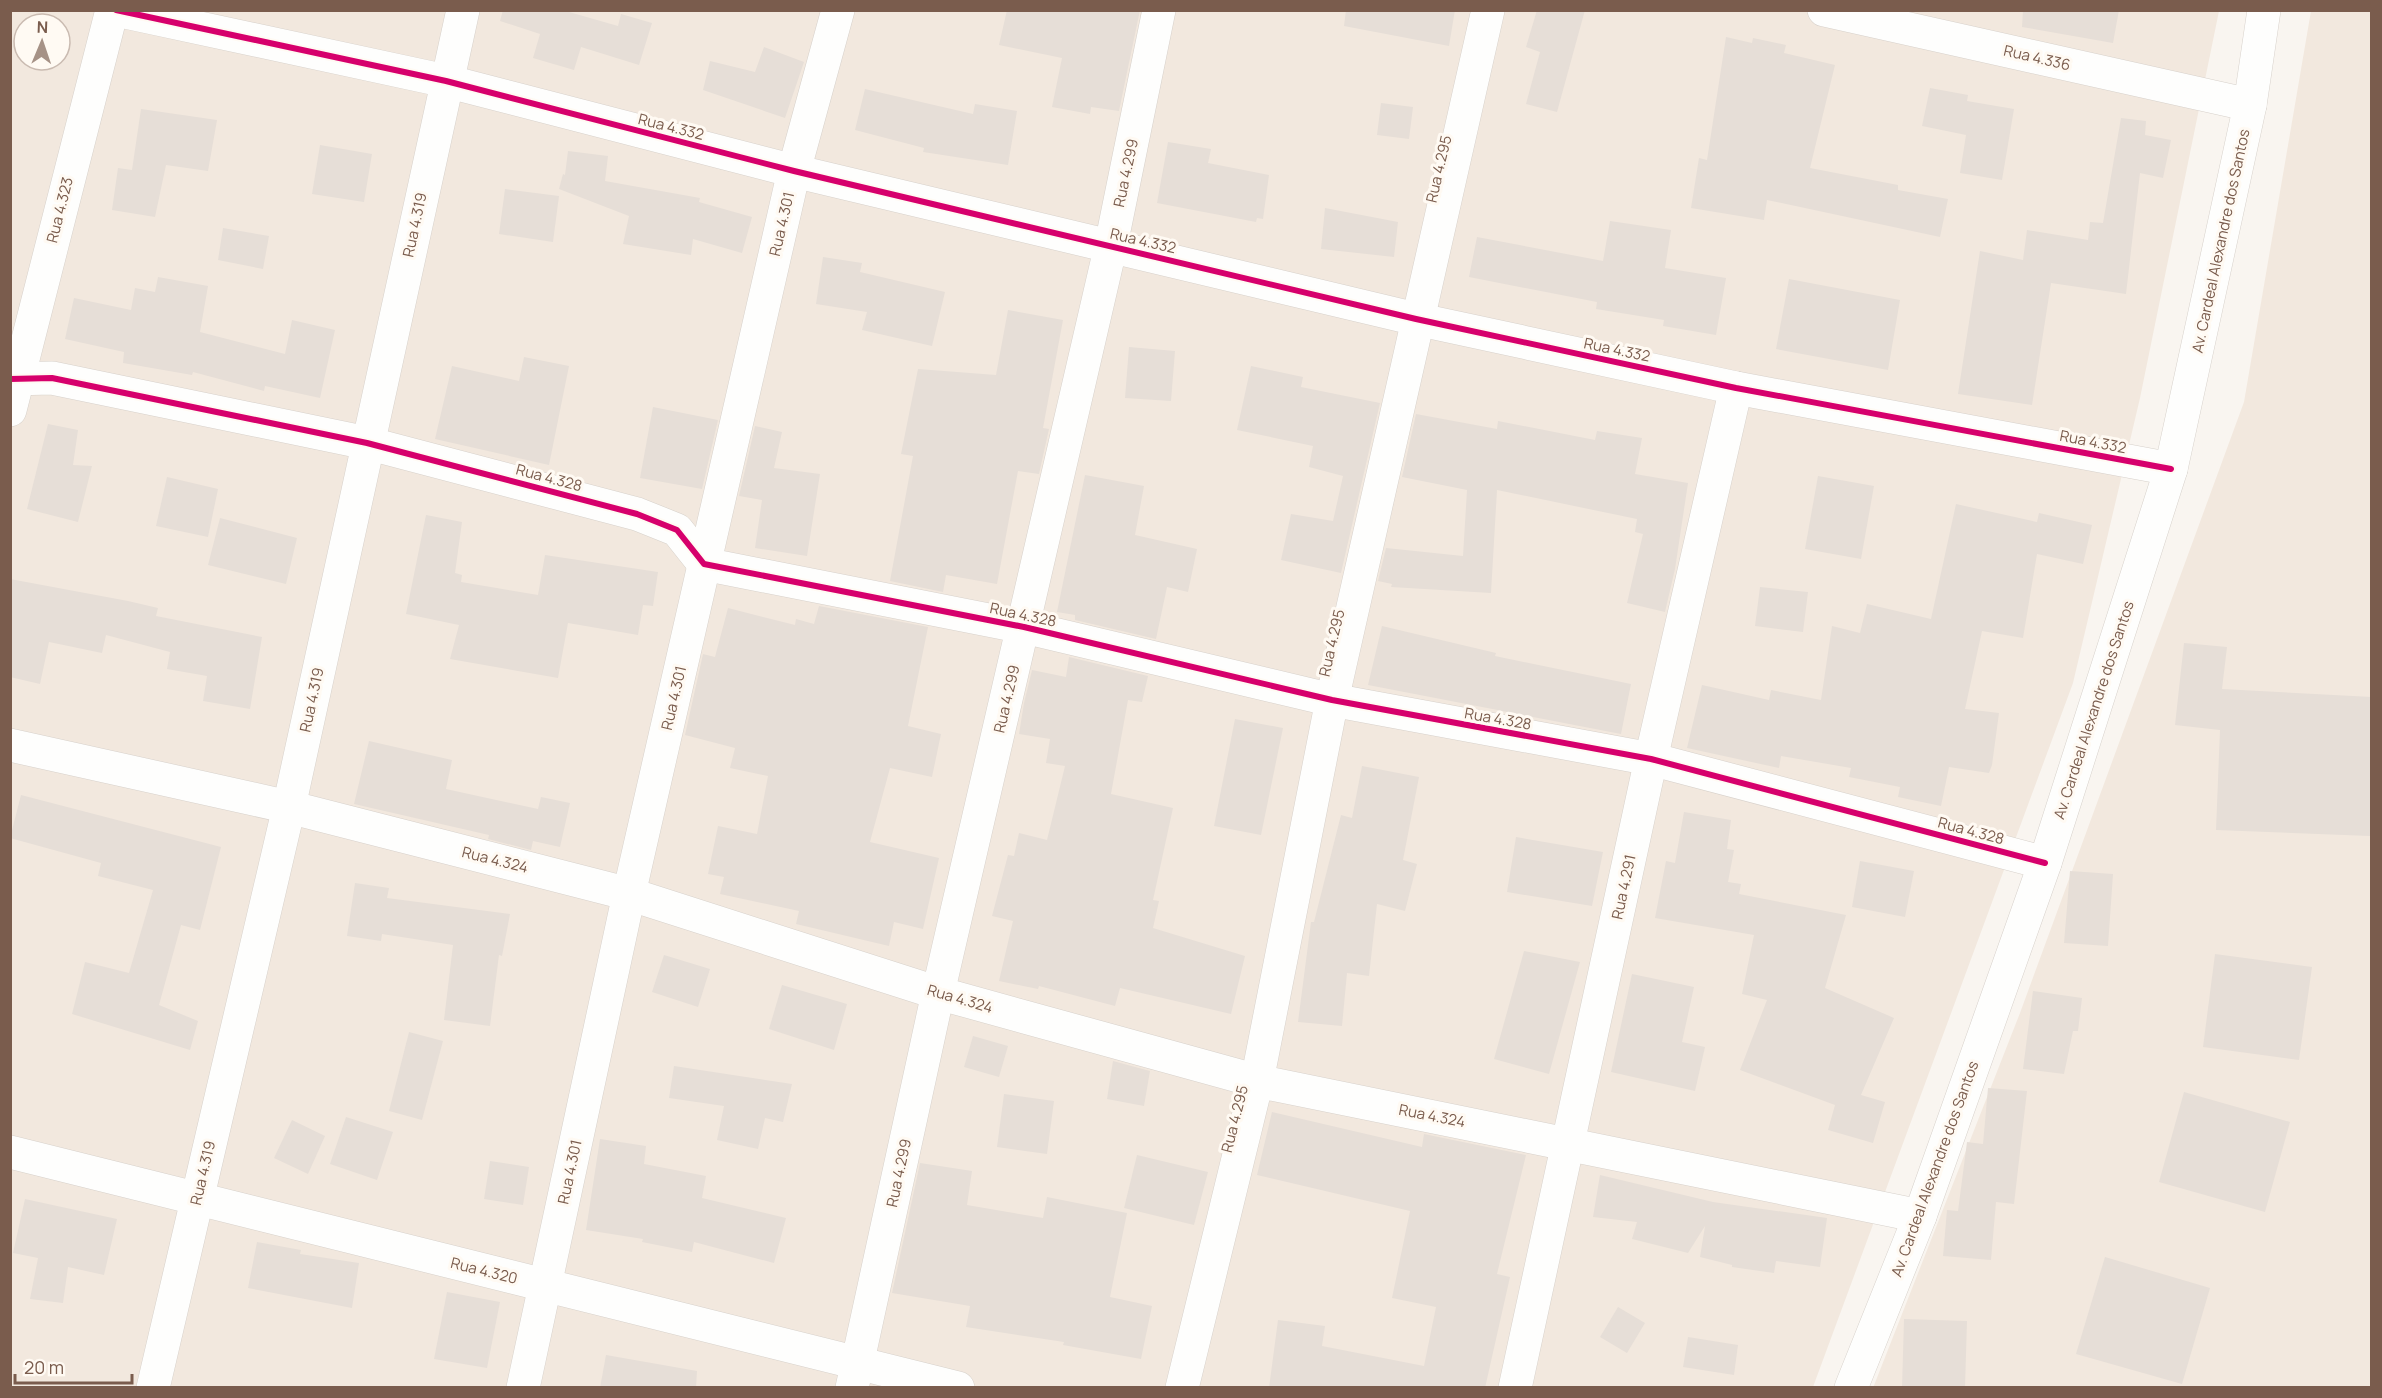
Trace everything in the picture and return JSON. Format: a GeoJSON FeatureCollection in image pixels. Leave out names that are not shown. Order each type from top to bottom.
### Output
{"type":"FeatureCollection","features":[{"type":"Feature","properties":{"kind":"street","name":"Rua 4.332"},"geometry":{"type":"LineString","coordinates":[[114,10],[446,81],[794,171],[1416,319],[1736,388],[2171,469]]}},
{"type":"Feature","properties":{"kind":"street","name":"Rua 4.323"},"geometry":{"type":"LineString","coordinates":[[13,389],[114,10]]}},
{"type":"Feature","properties":{"kind":"street","name":"Rua 4.319"},"geometry":{"type":"LineString","coordinates":[[153,1388],[289,807],[463,10]]}},
{"type":"Feature","properties":{"kind":"street","name":"Rua 4.301"},"geometry":{"type":"LineString","coordinates":[[522,1388],[546,1287],[629,894],[794,171],[838,10]]}},
{"type":"Feature","properties":{"kind":"street","name":"Rua 4.299"},"geometry":{"type":"LineString","coordinates":[[855,1376],[938,993],[1111,245],[1159,10]]}},
{"type":"Feature","properties":{"kind":"street","name":"Rua 4.295"},"geometry":{"type":"LineString","coordinates":[[1182,1388],[1257,1081],[1332,700],[1416,319],[1488,10]]}},
{"type":"Feature","properties":{"kind":"street","name":"Av. Cardeal Alexandre dos Santos"},"geometry":{"type":"LineString","coordinates":[[1851,1388],[1920,1216],[2045,863],[2171,469],[2250,105],[2264,10]]}},
{"type":"Feature","properties":{"kind":"street","name":"Rua 4.336"},"geometry":{"type":"LineString","coordinates":[[1828,11],[2250,105]]}},
{"type":"Feature","properties":{"kind":"street","name":"Rua 4.328"},"geometry":{"type":"LineString","coordinates":[[13,389],[52,378],[367,443],[637,514],[677,530],[705,564],[1024,627],[1332,700],[1651,759],[2045,863]]}},
{"type":"Feature","properties":{"kind":"street","name":"Rua 4.291"},"geometry":{"type":"LineString","coordinates":[[1515,1388],[1651,759],[1736,388]]}},
{"type":"Feature","properties":{"kind":"street","name":"Rua 4.324"},"geometry":{"type":"LineString","coordinates":[[10,745],[289,807],[629,894],[938,993],[1257,1081],[1920,1216]]}},
{"type":"Feature","properties":{"kind":"street","name":"Rua 4.320"},"geometry":{"type":"LineString","coordinates":[[10,1152],[197,1197],[546,1287],[855,1376],[958,1388]]}},
{"type":"Feature","properties":{"kind":"shaded area"},"geometry":{"type":"Polygon","coordinates":[[[10,11],[2219,11],[2140,398],[2073,683],[1813,1387],[11,1387],[10,11]]]}},
{"type":"Feature","properties":{"kind":"shaded area"},"geometry":{"type":"Polygon","coordinates":[[[2311,11],[2371,11],[2371,1387],[1873,1388],[2020,1013],[2244,402],[2311,11]]]}},
{"type":"Feature","properties":{"kind":"building"},"geometry":{"type":"Polygon","coordinates":[[[503,10],[562,10],[618,26],[621,14],[652,23],[639,65],[581,47],[574,70],[533,58],[540,34],[500,21],[503,10]]]}},
{"type":"Feature","properties":{"kind":"building"},"geometry":{"type":"Polygon","coordinates":[[[1007,10],[1140,10],[1119,111],[1091,107],[1090,114],[1052,107],[1062,58],[999,45],[1007,10]]]}},
{"type":"Feature","properties":{"kind":"building"},"geometry":{"type":"Polygon","coordinates":[[[1346,10],[1455,10],[1449,46],[1344,26],[1346,10]]]}},
{"type":"Feature","properties":{"kind":"building"},"geometry":{"type":"Polygon","coordinates":[[[1537,10],[1585,10],[1557,112],[1526,104],[1540,52],[1526,47],[1537,10]]]}},
{"type":"Feature","properties":{"kind":"building"},"geometry":{"type":"Polygon","coordinates":[[[2023,10],[2119,10],[2113,43],[2022,27],[2023,10]]]}},
{"type":"Feature","properties":{"kind":"building"},"geometry":{"type":"Polygon","coordinates":[[[1726,37],[1752,43],[1753,38],[1786,45],[1784,53],[1835,65],[1810,168],[1898,185],[1898,190],[1948,199],[1940,237],[1767,200],[1764,220],[1691,208],[1699,158],[1707,160],[1726,37]]]}},
{"type":"Feature","properties":{"kind":"building"},"geometry":{"type":"Polygon","coordinates":[[[764,47],[804,62],[785,118],[703,90],[710,61],[755,72],[764,47]]]}},
{"type":"Feature","properties":{"kind":"building"},"geometry":{"type":"Polygon","coordinates":[[[1930,88],[1968,95],[1967,101],[2014,109],[2002,180],[1960,173],[1966,135],[1922,126],[1930,88]]]}},
{"type":"Feature","properties":{"kind":"building"},"geometry":{"type":"Polygon","coordinates":[[[865,89],[973,114],[975,104],[1017,111],[1008,165],[923,152],[924,148],[855,130],[865,89]]]}},
{"type":"Feature","properties":{"kind":"building"},"geometry":{"type":"Polygon","coordinates":[[[1381,103],[1413,107],[1409,139],[1377,135],[1381,103]]]}},
{"type":"Feature","properties":{"kind":"building"},"geometry":{"type":"Polygon","coordinates":[[[141,109],[217,120],[208,171],[166,165],[155,217],[112,210],[118,168],[132,170],[141,109]]]}},
{"type":"Feature","properties":{"kind":"building"},"geometry":{"type":"Polygon","coordinates":[[[2121,118],[2146,121],[2145,135],[2171,140],[2163,178],[2140,173],[2126,294],[2051,283],[2032,405],[1958,394],[1980,251],[2023,260],[2027,230],[2088,240],[2090,222],[2103,223],[2121,118]]]}},
{"type":"Feature","properties":{"kind":"building"},"geometry":{"type":"Polygon","coordinates":[[[1168,142],[1211,149],[1208,163],[1269,175],[1263,219],[1257,218],[1256,222],[1157,203],[1168,142]]]}},
{"type":"Feature","properties":{"kind":"building"},"geometry":{"type":"Polygon","coordinates":[[[320,145],[372,154],[364,202],[312,194],[320,145]]]}},
{"type":"Feature","properties":{"kind":"building"},"geometry":{"type":"Polygon","coordinates":[[[568,151],[608,156],[605,181],[700,198],[699,202],[752,217],[742,253],[693,239],[691,255],[623,244],[629,216],[559,189],[563,174],[565,175],[568,151]]]}},
{"type":"Feature","properties":{"kind":"building"},"geometry":{"type":"Polygon","coordinates":[[[505,189],[559,196],[553,242],[499,234],[505,189]]]}},
{"type":"Feature","properties":{"kind":"building"},"geometry":{"type":"Polygon","coordinates":[[[1325,208],[1398,222],[1394,257],[1321,249],[1325,208]]]}},
{"type":"Feature","properties":{"kind":"building"},"geometry":{"type":"Polygon","coordinates":[[[1610,221],[1671,230],[1665,268],[1726,278],[1716,335],[1663,326],[1664,320],[1596,309],[1597,302],[1469,277],[1477,237],[1603,261],[1610,221]]]}},
{"type":"Feature","properties":{"kind":"building"},"geometry":{"type":"Polygon","coordinates":[[[223,228],[269,236],[263,269],[218,260],[223,228]]]}},
{"type":"Feature","properties":{"kind":"building"},"geometry":{"type":"Polygon","coordinates":[[[823,257],[862,263],[860,272],[945,292],[932,346],[862,330],[867,312],[816,304],[823,257]]]}},
{"type":"Feature","properties":{"kind":"building"},"geometry":{"type":"Polygon","coordinates":[[[158,277],[208,286],[200,332],[285,354],[292,320],[335,330],[320,398],[265,386],[264,391],[193,372],[192,375],[123,363],[124,352],[65,339],[74,298],[131,310],[135,288],[155,292],[158,277]]]}},
{"type":"Feature","properties":{"kind":"building"},"geometry":{"type":"Polygon","coordinates":[[[1789,279],[1900,300],[1888,370],[1776,349],[1789,279]]]}},
{"type":"Feature","properties":{"kind":"building"},"geometry":{"type":"Polygon","coordinates":[[[1008,310],[1063,320],[1043,428],[1049,429],[1039,474],[1018,471],[997,584],[946,575],[943,592],[890,581],[913,456],[901,454],[918,369],[996,375],[1008,310]]]}},
{"type":"Feature","properties":{"kind":"building"},"geometry":{"type":"Polygon","coordinates":[[[1129,347],[1175,351],[1171,401],[1125,398],[1129,347]]]}},
{"type":"Feature","properties":{"kind":"building"},"geometry":{"type":"Polygon","coordinates":[[[524,357],[569,366],[549,465],[435,439],[452,366],[519,381],[524,357]]]}},
{"type":"Feature","properties":{"kind":"building"},"geometry":{"type":"Polygon","coordinates":[[[1251,366],[1303,377],[1301,387],[1380,403],[1341,573],[1281,560],[1291,514],[1333,521],[1343,476],[1309,467],[1313,446],[1237,430],[1251,366]]]}},
{"type":"Feature","properties":{"kind":"building"},"geometry":{"type":"Polygon","coordinates":[[[653,407],[718,420],[702,489],[640,478],[653,407]]]}},
{"type":"Feature","properties":{"kind":"building"},"geometry":{"type":"Polygon","coordinates":[[[1416,414],[1497,429],[1498,421],[1595,440],[1597,431],[1642,438],[1635,474],[1688,483],[1675,569],[1665,612],[1627,603],[1643,534],[1635,532],[1637,519],[1497,490],[1491,593],[1391,587],[1392,584],[1378,581],[1386,548],[1463,556],[1467,490],[1402,477],[1416,414]]]}},
{"type":"Feature","properties":{"kind":"building"},"geometry":{"type":"Polygon","coordinates":[[[48,424],[78,430],[73,465],[92,466],[78,522],[27,509],[48,424]]]}},
{"type":"Feature","properties":{"kind":"building"},"geometry":{"type":"Polygon","coordinates":[[[755,426],[782,432],[774,468],[820,474],[807,556],[755,548],[762,500],[739,496],[755,426]]]}},
{"type":"Feature","properties":{"kind":"building"},"geometry":{"type":"Polygon","coordinates":[[[1085,475],[1144,486],[1135,535],[1197,549],[1188,592],[1167,587],[1156,639],[1075,620],[1075,615],[1057,612],[1085,475]]]}},
{"type":"Feature","properties":{"kind":"building"},"geometry":{"type":"Polygon","coordinates":[[[1818,476],[1874,486],[1861,559],[1805,549],[1818,476]]]}},
{"type":"Feature","properties":{"kind":"building"},"geometry":{"type":"Polygon","coordinates":[[[167,477],[218,489],[208,537],[156,526],[167,477]]]}},
{"type":"Feature","properties":{"kind":"building"},"geometry":{"type":"Polygon","coordinates":[[[1956,504],[2037,522],[2039,513],[2092,525],[2083,564],[2037,554],[2023,638],[1982,631],[1965,709],[1999,713],[1989,773],[1949,767],[1941,806],[1898,797],[1900,787],[1849,777],[1851,768],[1781,756],[1779,768],[1687,748],[1702,685],[1769,700],[1771,690],[1821,700],[1832,626],[1860,633],[1867,604],[1931,619],[1956,504]]]}},
{"type":"Feature","properties":{"kind":"building"},"geometry":{"type":"Polygon","coordinates":[[[426,515],[462,522],[455,573],[462,575],[461,582],[538,595],[545,555],[658,572],[653,606],[643,605],[638,635],[568,623],[558,678],[450,659],[459,625],[406,614],[426,515]]]}},
{"type":"Feature","properties":{"kind":"building"},"geometry":{"type":"Polygon","coordinates":[[[220,518],[297,538],[286,584],[208,565],[220,518]]]}},
{"type":"Feature","properties":{"kind":"building"},"geometry":{"type":"Polygon","coordinates":[[[10,579],[128,601],[158,608],[156,616],[262,637],[250,709],[203,701],[207,676],[167,669],[170,652],[106,635],[102,653],[49,642],[40,684],[10,677],[10,579]]]}},
{"type":"Feature","properties":{"kind":"building"},"geometry":{"type":"Polygon","coordinates":[[[1760,587],[1808,592],[1803,632],[1755,626],[1760,587]]]}},
{"type":"Feature","properties":{"kind":"building"},"geometry":{"type":"Polygon","coordinates":[[[819,606],[928,627],[908,726],[941,734],[932,777],[890,768],[870,842],[939,858],[923,929],[894,922],[889,946],[796,924],[799,911],[720,894],[724,877],[708,874],[718,826],[757,834],[768,776],[730,768],[735,748],[685,735],[703,654],[715,657],[728,608],[795,625],[796,619],[814,624],[819,606]]]}},
{"type":"Feature","properties":{"kind":"building"},"geometry":{"type":"Polygon","coordinates":[[[1382,626],[1496,653],[1495,656],[1631,684],[1621,734],[1368,685],[1382,626]]]}},
{"type":"Feature","properties":{"kind":"building"},"geometry":{"type":"Polygon","coordinates":[[[2184,643],[2227,647],[2222,689],[2372,697],[2370,836],[2216,830],[2220,730],[2175,725],[2184,643]]]}},
{"type":"Feature","properties":{"kind":"building"},"geometry":{"type":"Polygon","coordinates":[[[1069,657],[1148,676],[1142,702],[1128,700],[1111,794],[1173,808],[1153,900],[1159,901],[1153,928],[1245,956],[1231,1014],[1120,988],[1115,1006],[1039,986],[1038,989],[999,981],[1013,921],[992,916],[1008,855],[1014,856],[1019,833],[1047,840],[1065,766],[1046,763],[1050,739],[1019,734],[1024,703],[1032,670],[1066,677],[1069,657]]]}},
{"type":"Feature","properties":{"kind":"building"},"geometry":{"type":"Polygon","coordinates":[[[1235,719],[1283,728],[1261,835],[1214,826],[1235,719]]]}},
{"type":"Feature","properties":{"kind":"building"},"geometry":{"type":"Polygon","coordinates":[[[369,741],[452,760],[446,789],[538,809],[541,797],[570,803],[560,847],[533,841],[531,850],[488,839],[489,835],[354,804],[369,741]]]}},
{"type":"Feature","properties":{"kind":"building"},"geometry":{"type":"Polygon","coordinates":[[[1362,766],[1419,777],[1403,860],[1417,864],[1405,911],[1377,904],[1369,976],[1347,973],[1342,1026],[1298,1022],[1311,922],[1314,922],[1341,815],[1352,818],[1362,766]]]}},
{"type":"Feature","properties":{"kind":"building"},"geometry":{"type":"Polygon","coordinates":[[[21,795],[221,847],[200,930],[181,925],[159,1005],[198,1021],[190,1050],[72,1014],[85,962],[129,973],[153,890],[98,876],[101,863],[10,838],[21,795]]]}},
{"type":"Feature","properties":{"kind":"building"},"geometry":{"type":"Polygon","coordinates":[[[1684,812],[1731,820],[1727,849],[1734,850],[1728,882],[1741,884],[1739,894],[1846,915],[1825,988],[1894,1018],[1861,1095],[1885,1102],[1873,1143],[1828,1130],[1835,1105],[1740,1070],[1767,1000],[1742,994],[1754,935],[1655,918],[1666,861],[1675,863],[1684,812]]]}},
{"type":"Feature","properties":{"kind":"building"},"geometry":{"type":"Polygon","coordinates":[[[1516,837],[1603,852],[1592,906],[1507,892],[1516,837]]]}},
{"type":"Feature","properties":{"kind":"building"},"geometry":{"type":"Polygon","coordinates":[[[1860,861],[1914,871],[1905,917],[1852,907],[1860,861]]]}},
{"type":"Feature","properties":{"kind":"building"},"geometry":{"type":"Polygon","coordinates":[[[2070,871],[2113,874],[2108,946],[2064,943],[2070,871]]]}},
{"type":"Feature","properties":{"kind":"building"},"geometry":{"type":"Polygon","coordinates":[[[355,883],[389,888],[387,898],[510,914],[502,956],[499,955],[490,1026],[444,1020],[453,945],[382,934],[381,941],[347,936],[355,883]]]}},
{"type":"Feature","properties":{"kind":"building"},"geometry":{"type":"Polygon","coordinates":[[[1524,951],[1580,962],[1549,1074],[1494,1059],[1524,951]]]}},
{"type":"Feature","properties":{"kind":"building"},"geometry":{"type":"Polygon","coordinates":[[[2215,954],[2312,967],[2299,1060],[2203,1047],[2215,954]]]}},
{"type":"Feature","properties":{"kind":"building"},"geometry":{"type":"Polygon","coordinates":[[[664,955],[710,969],[698,1007],[652,992],[664,955]]]}},
{"type":"Feature","properties":{"kind":"building"},"geometry":{"type":"Polygon","coordinates":[[[1632,974],[1694,987],[1682,1042],[1705,1047],[1695,1091],[1611,1072],[1632,974]]]}},
{"type":"Feature","properties":{"kind":"building"},"geometry":{"type":"Polygon","coordinates":[[[782,985],[847,1004],[834,1050],[769,1029],[782,985]]]}},
{"type":"Feature","properties":{"kind":"building"},"geometry":{"type":"Polygon","coordinates":[[[2033,991],[2082,998],[2078,1031],[2073,1031],[2064,1074],[2023,1069],[2033,991]]]}},
{"type":"Feature","properties":{"kind":"building"},"geometry":{"type":"Polygon","coordinates":[[[409,1032],[443,1041],[422,1120],[389,1111],[409,1032]]]}},
{"type":"Feature","properties":{"kind":"building"},"geometry":{"type":"Polygon","coordinates":[[[973,1036],[1008,1046],[999,1077],[964,1067],[973,1036]]]}},
{"type":"Feature","properties":{"kind":"building"},"geometry":{"type":"Polygon","coordinates":[[[1113,1061],[1150,1071],[1144,1106],[1107,1099],[1113,1061]]]}},
{"type":"Feature","properties":{"kind":"building"},"geometry":{"type":"Polygon","coordinates":[[[674,1066],[792,1084],[783,1122],[765,1118],[758,1149],[717,1140],[724,1106],[669,1098],[674,1066]]]}},
{"type":"Feature","properties":{"kind":"building"},"geometry":{"type":"Polygon","coordinates":[[[1988,1088],[2027,1091],[2014,1204],[1996,1202],[1991,1260],[1943,1256],[1947,1210],[1958,1211],[1967,1142],[1983,1144],[1988,1088]]]}},
{"type":"Feature","properties":{"kind":"building"},"geometry":{"type":"Polygon","coordinates":[[[2184,1092],[2290,1122],[2265,1212],[2159,1182],[2184,1092]]]}},
{"type":"Feature","properties":{"kind":"building"},"geometry":{"type":"Polygon","coordinates":[[[1004,1094],[1054,1101],[1047,1154],[997,1147],[1004,1094]]]}},
{"type":"Feature","properties":{"kind":"building"},"geometry":{"type":"Polygon","coordinates":[[[1272,1112],[1422,1147],[1424,1134],[1526,1155],[1497,1274],[1510,1277],[1485,1388],[1269,1388],[1278,1320],[1325,1326],[1322,1346],[1424,1366],[1436,1307],[1392,1298],[1410,1211],[1257,1175],[1272,1112]]]}},
{"type":"Feature","properties":{"kind":"building"},"geometry":{"type":"Polygon","coordinates":[[[346,1117],[393,1132],[377,1180],[330,1164],[346,1117]]]}},
{"type":"Feature","properties":{"kind":"building"},"geometry":{"type":"Polygon","coordinates":[[[292,1120],[325,1136],[308,1174],[274,1158],[292,1120]]]}},
{"type":"Feature","properties":{"kind":"building"},"geometry":{"type":"Polygon","coordinates":[[[600,1139],[646,1146],[644,1164],[706,1176],[702,1198],[786,1218],[774,1263],[694,1242],[692,1252],[642,1242],[643,1239],[586,1230],[600,1139]]]}},
{"type":"Feature","properties":{"kind":"building"},"geometry":{"type":"Polygon","coordinates":[[[1137,1155],[1208,1172],[1194,1225],[1124,1208],[1137,1155]]]}},
{"type":"Feature","properties":{"kind":"building"},"geometry":{"type":"Polygon","coordinates":[[[490,1161],[529,1167],[523,1205],[484,1199],[490,1161]]]}},
{"type":"Feature","properties":{"kind":"building"},"geometry":{"type":"Polygon","coordinates":[[[920,1163],[972,1171],[967,1205],[1043,1218],[1047,1197],[1127,1213],[1110,1297],[1152,1306],[1141,1359],[1063,1345],[1064,1342],[966,1327],[970,1306],[892,1293],[920,1163]]]}},
{"type":"Feature","properties":{"kind":"building"},"geometry":{"type":"Polygon","coordinates":[[[1600,1175],[1713,1202],[1827,1218],[1820,1267],[1776,1261],[1774,1273],[1732,1267],[1732,1265],[1700,1257],[1705,1226],[1688,1253],[1632,1239],[1637,1222],[1593,1217],[1600,1175]]]}},
{"type":"Feature","properties":{"kind":"building"},"geometry":{"type":"Polygon","coordinates":[[[25,1199],[117,1219],[104,1275],[68,1267],[63,1303],[30,1299],[38,1258],[13,1253],[25,1199]]]}},
{"type":"Feature","properties":{"kind":"building"},"geometry":{"type":"Polygon","coordinates":[[[257,1242],[301,1250],[300,1254],[359,1263],[352,1308],[248,1288],[257,1242]]]}},
{"type":"Feature","properties":{"kind":"building"},"geometry":{"type":"Polygon","coordinates":[[[2105,1257],[2210,1288],[2182,1384],[2076,1354],[2105,1257]]]}},
{"type":"Feature","properties":{"kind":"building"},"geometry":{"type":"Polygon","coordinates":[[[447,1292],[500,1302],[487,1368],[434,1359],[447,1292]]]}},
{"type":"Feature","properties":{"kind":"building"},"geometry":{"type":"Polygon","coordinates":[[[1618,1307],[1645,1323],[1627,1353],[1600,1337],[1618,1307]]]}},
{"type":"Feature","properties":{"kind":"building"},"geometry":{"type":"Polygon","coordinates":[[[1904,1319],[1967,1321],[1965,1388],[1902,1388],[1904,1319]]]}},
{"type":"Feature","properties":{"kind":"building"},"geometry":{"type":"Polygon","coordinates":[[[1688,1337],[1738,1345],[1734,1375],[1683,1367],[1688,1337]]]}},
{"type":"Feature","properties":{"kind":"building"},"geometry":{"type":"Polygon","coordinates":[[[606,1355],[697,1371],[696,1388],[600,1388],[606,1355]]]}},
{"type":"Feature","properties":{"kind":"cycle path"},"geometry":{"type":"LineString","coordinates":[[116,10],[446,81],[794,171],[1416,319],[1736,388],[2171,469]]}},
{"type":"Feature","properties":{"kind":"cycle path"},"geometry":{"type":"LineString","coordinates":[[10,379],[52,378],[367,443],[637,514],[677,530],[704,564],[1024,627],[1332,700],[1651,759],[2045,863]]}}]}
